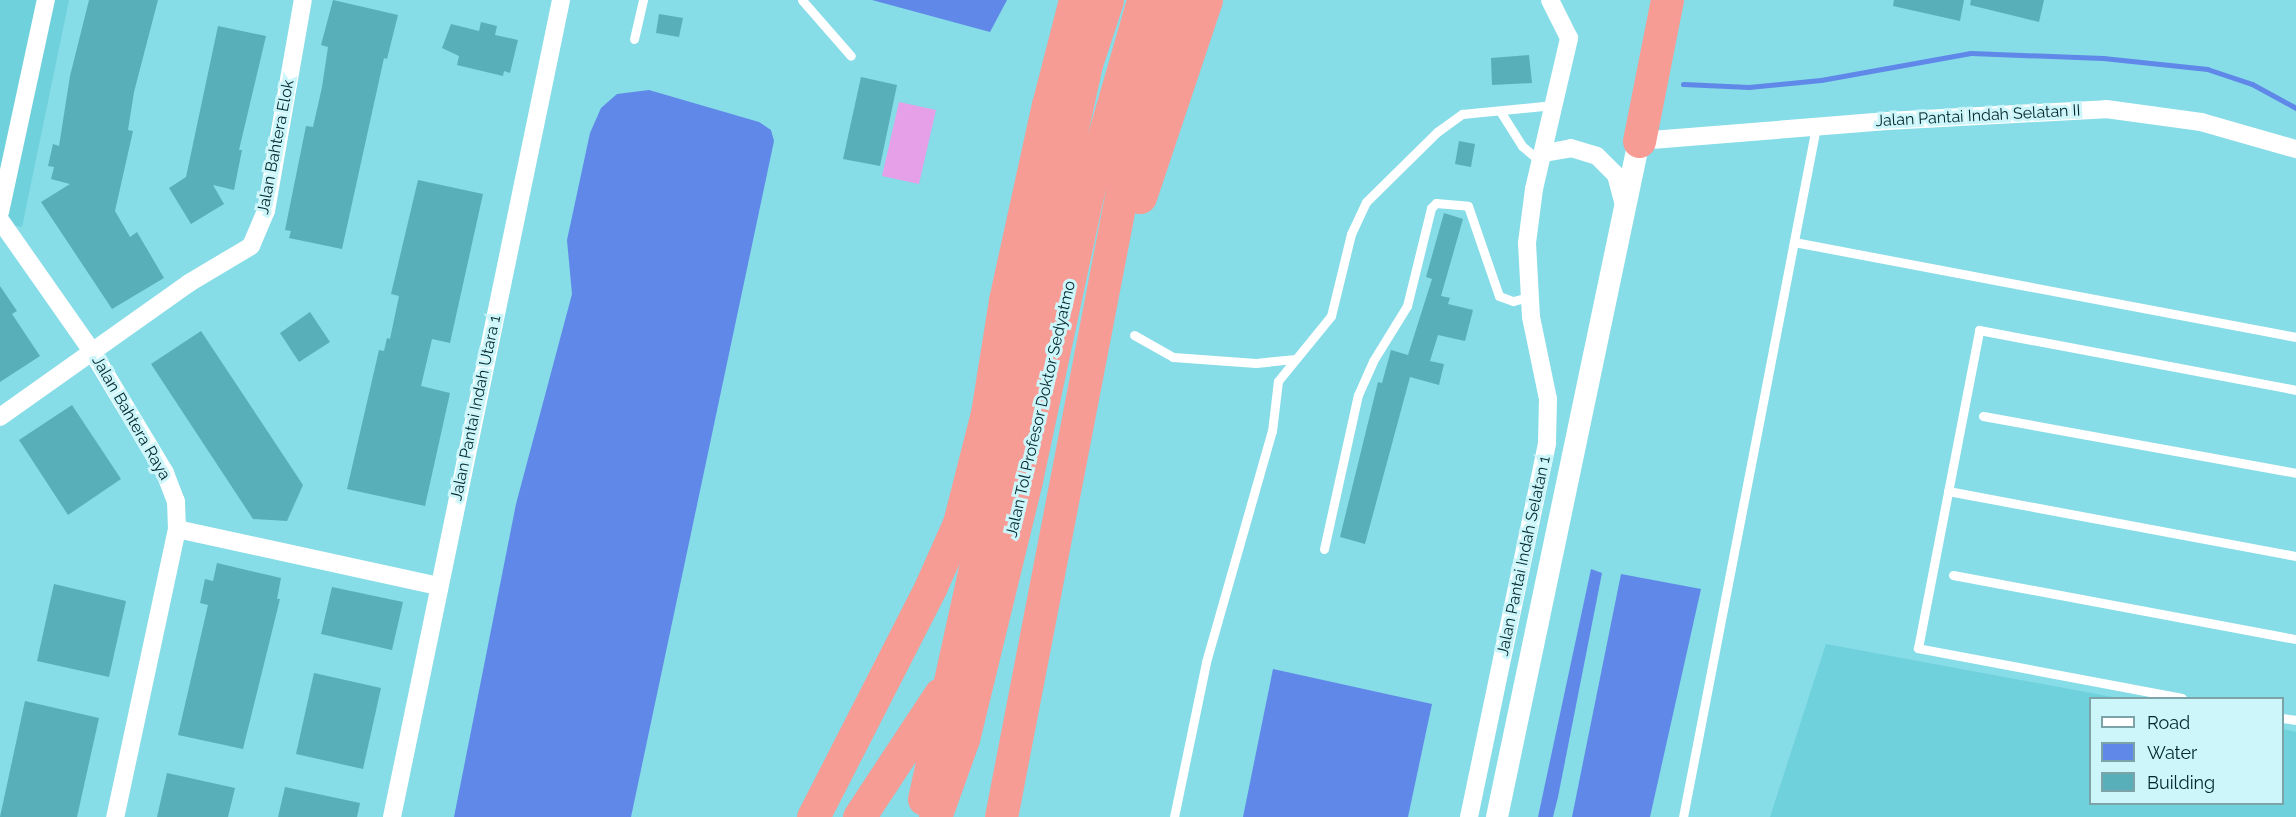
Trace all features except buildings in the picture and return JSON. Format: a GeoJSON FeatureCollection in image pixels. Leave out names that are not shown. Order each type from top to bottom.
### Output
{"type":"FeatureCollection","features":[{"type":"Feature","properties":{"kind":"highway"},"geometry":{"type":"LineString","coordinates":[[813,817],[927,596],[959,523],[987,413],[1005,300],[1043,128],[1075,0]]}},
{"type":"Feature","properties":{"kind":"highway","name":"Jalan Tol Profesor Doktor Sedyatmo"},"geometry":{"type":"LineString","coordinates":[[921,817],[1086,64],[1107,0]]}},
{"type":"Feature","properties":{"kind":"highway","name":"Jalan Tol Profesor Doktor Sedyatmo"},"geometry":{"type":"LineString","coordinates":[[935,817],[966,728],[1026,480],[1088,191],[1143,0]]}},
{"type":"Feature","properties":{"kind":"highway"},"geometry":{"type":"LineString","coordinates":[[1001,817],[1110,258],[1136,210],[1177,37],[1174,0]]}},
{"type":"Feature","properties":{"kind":"highway"},"geometry":{"type":"LineString","coordinates":[[1177,37],[1206,0]]}},
{"type":"Feature","properties":{"kind":"highway"},"geometry":{"type":"LineString","coordinates":[[1648,140],[1667,0]]}},
{"type":"Feature","properties":{"kind":"highway","name":"Jalan Tol Profesor Doktor Sedyatmo"},"geometry":{"type":"LineString","coordinates":[[859,817],[951,677]]}},
{"type":"Feature","properties":{"kind":"street"},"geometry":{"type":"LineString","coordinates":[[0,212],[46,0]]}},
{"type":"Feature","properties":{"kind":"street","name":"Jalan Bahtera Elok"},"geometry":{"type":"LineString","coordinates":[[0,417],[189,283],[251,246],[259,233],[303,0]]}},
{"type":"Feature","properties":{"kind":"street","name":"Jalan Pantai Indah Utara 1"},"geometry":{"type":"LineString","coordinates":[[392,817],[561,0]]}},
{"type":"Feature","properties":{"kind":"street"},"geometry":{"type":"LineString","coordinates":[[1542,158],[1569,38],[1550,0]]}},
{"type":"Feature","properties":{"kind":"street","name":"Jalan Pantai Indah Selatan II"},"geometry":{"type":"LineString","coordinates":[[1648,140],[2106,109],[2201,122],[2296,149]]}},
{"type":"Feature","properties":{"kind":"street","name":"Jalan Pantai Indah Selatan 1"},"geometry":{"type":"LineString","coordinates":[[1497,817],[1623,202],[1648,140]]}},
{"type":"Feature","properties":{"kind":"street","name":"Jalan Pantai Indah Selatan 1"},"geometry":{"type":"LineString","coordinates":[[1469,817],[1547,443],[1548,399],[1529,297],[1528,229],[1542,158],[1571,148],[1597,156],[1616,176],[1623,202]]}},
{"type":"Feature","properties":{"kind":"street","name":"Jalan Bahtera Raya"},"geometry":{"type":"LineString","coordinates":[[0,220],[93,353],[165,473],[176,501],[177,529],[115,817]]}},
{"type":"Feature","properties":{"kind":"street"},"geometry":{"type":"LineString","coordinates":[[177,529],[440,586]]}},
{"type":"Feature","properties":{"kind":"lane"},"geometry":{"type":"LineString","coordinates":[[634,39],[643,0]]}},
{"type":"Feature","properties":{"kind":"lane"},"geometry":{"type":"LineString","coordinates":[[802,0],[850,56]]}},
{"type":"Feature","properties":{"kind":"lane"},"geometry":{"type":"LineString","coordinates":[[1174,817],[1206,662],[1272,431],[1278,381],[1293,359],[1317,337],[1331,316],[1351,234],[1366,202],[1437,132],[1462,114],[1554,105]]}},
{"type":"Feature","properties":{"kind":"lane"},"geometry":{"type":"LineString","coordinates":[[1500,111],[1522,146],[1542,158]]}},
{"type":"Feature","properties":{"kind":"lane"},"geometry":{"type":"LineString","coordinates":[[1683,817],[1816,127]]}},
{"type":"Feature","properties":{"kind":"lane"},"geometry":{"type":"LineString","coordinates":[[1324,549],[1358,395],[1373,361],[1407,306],[1431,208],[1436,203],[1468,206],[1499,296],[1513,301],[1529,297]]}},
{"type":"Feature","properties":{"kind":"lane"},"geometry":{"type":"LineString","coordinates":[[1794,242],[2296,338]]}},
{"type":"Feature","properties":{"kind":"lane"},"geometry":{"type":"LineString","coordinates":[[2172,697],[1917,648],[1979,330],[2296,390]]}},
{"type":"Feature","properties":{"kind":"lane"},"geometry":{"type":"LineString","coordinates":[[1134,335],[1173,357],[1256,363],[1293,359]]}},
{"type":"Feature","properties":{"kind":"lane"},"geometry":{"type":"LineString","coordinates":[[1983,416],[2296,473]]}},
{"type":"Feature","properties":{"kind":"lane"},"geometry":{"type":"LineString","coordinates":[[1948,491],[2296,556]]}},
{"type":"Feature","properties":{"kind":"lane"},"geometry":{"type":"LineString","coordinates":[[1953,575],[2296,639]]}},
{"type":"Feature","properties":{"kind":"shaded area"},"geometry":{"type":"Polygon","coordinates":[[[0,0],[69,0],[22,227],[0,223],[0,0]]]}},
{"type":"Feature","properties":{"kind":"shaded area"},"geometry":{"type":"Polygon","coordinates":[[[899,102],[936,110],[919,184],[882,176],[899,102]]]}},
{"type":"Feature","properties":{"kind":"shaded area"},"geometry":{"type":"Polygon","coordinates":[[[1826,644],[2113,697],[2089,697],[2089,805],[2284,805],[2284,729],[2296,732],[2296,817],[1770,817],[1826,644]]]}},
{"type":"Feature","properties":{"kind":"water"},"geometry":{"type":"Polygon","coordinates":[[[872,0],[1007,0],[990,32],[872,0]]]}},
{"type":"Feature","properties":{"kind":"water"},"geometry":{"type":"Polygon","coordinates":[[[649,90],[759,122],[771,130],[774,141],[631,817],[454,817],[516,504],[572,294],[567,240],[590,133],[601,108],[617,94],[649,90]]]}},
{"type":"Feature","properties":{"kind":"water"},"geometry":{"type":"Polygon","coordinates":[[[1591,569],[1602,573],[1558,797],[1553,817],[1538,817],[1591,569]]]}},
{"type":"Feature","properties":{"kind":"water"},"geometry":{"type":"Polygon","coordinates":[[[1621,574],[1701,589],[1650,817],[1572,817],[1621,574]]]}},
{"type":"Feature","properties":{"kind":"water"},"geometry":{"type":"Polygon","coordinates":[[[1273,669],[1432,704],[1408,817],[1243,817],[1273,669]]]}},
{"type":"Feature","properties":{"kind":"waterway"},"geometry":{"type":"LineString","coordinates":[[1683,84],[1749,87],[1821,80],[1971,53],[2103,58],[2207,69],[2252,84],[2296,108]]}}]}
